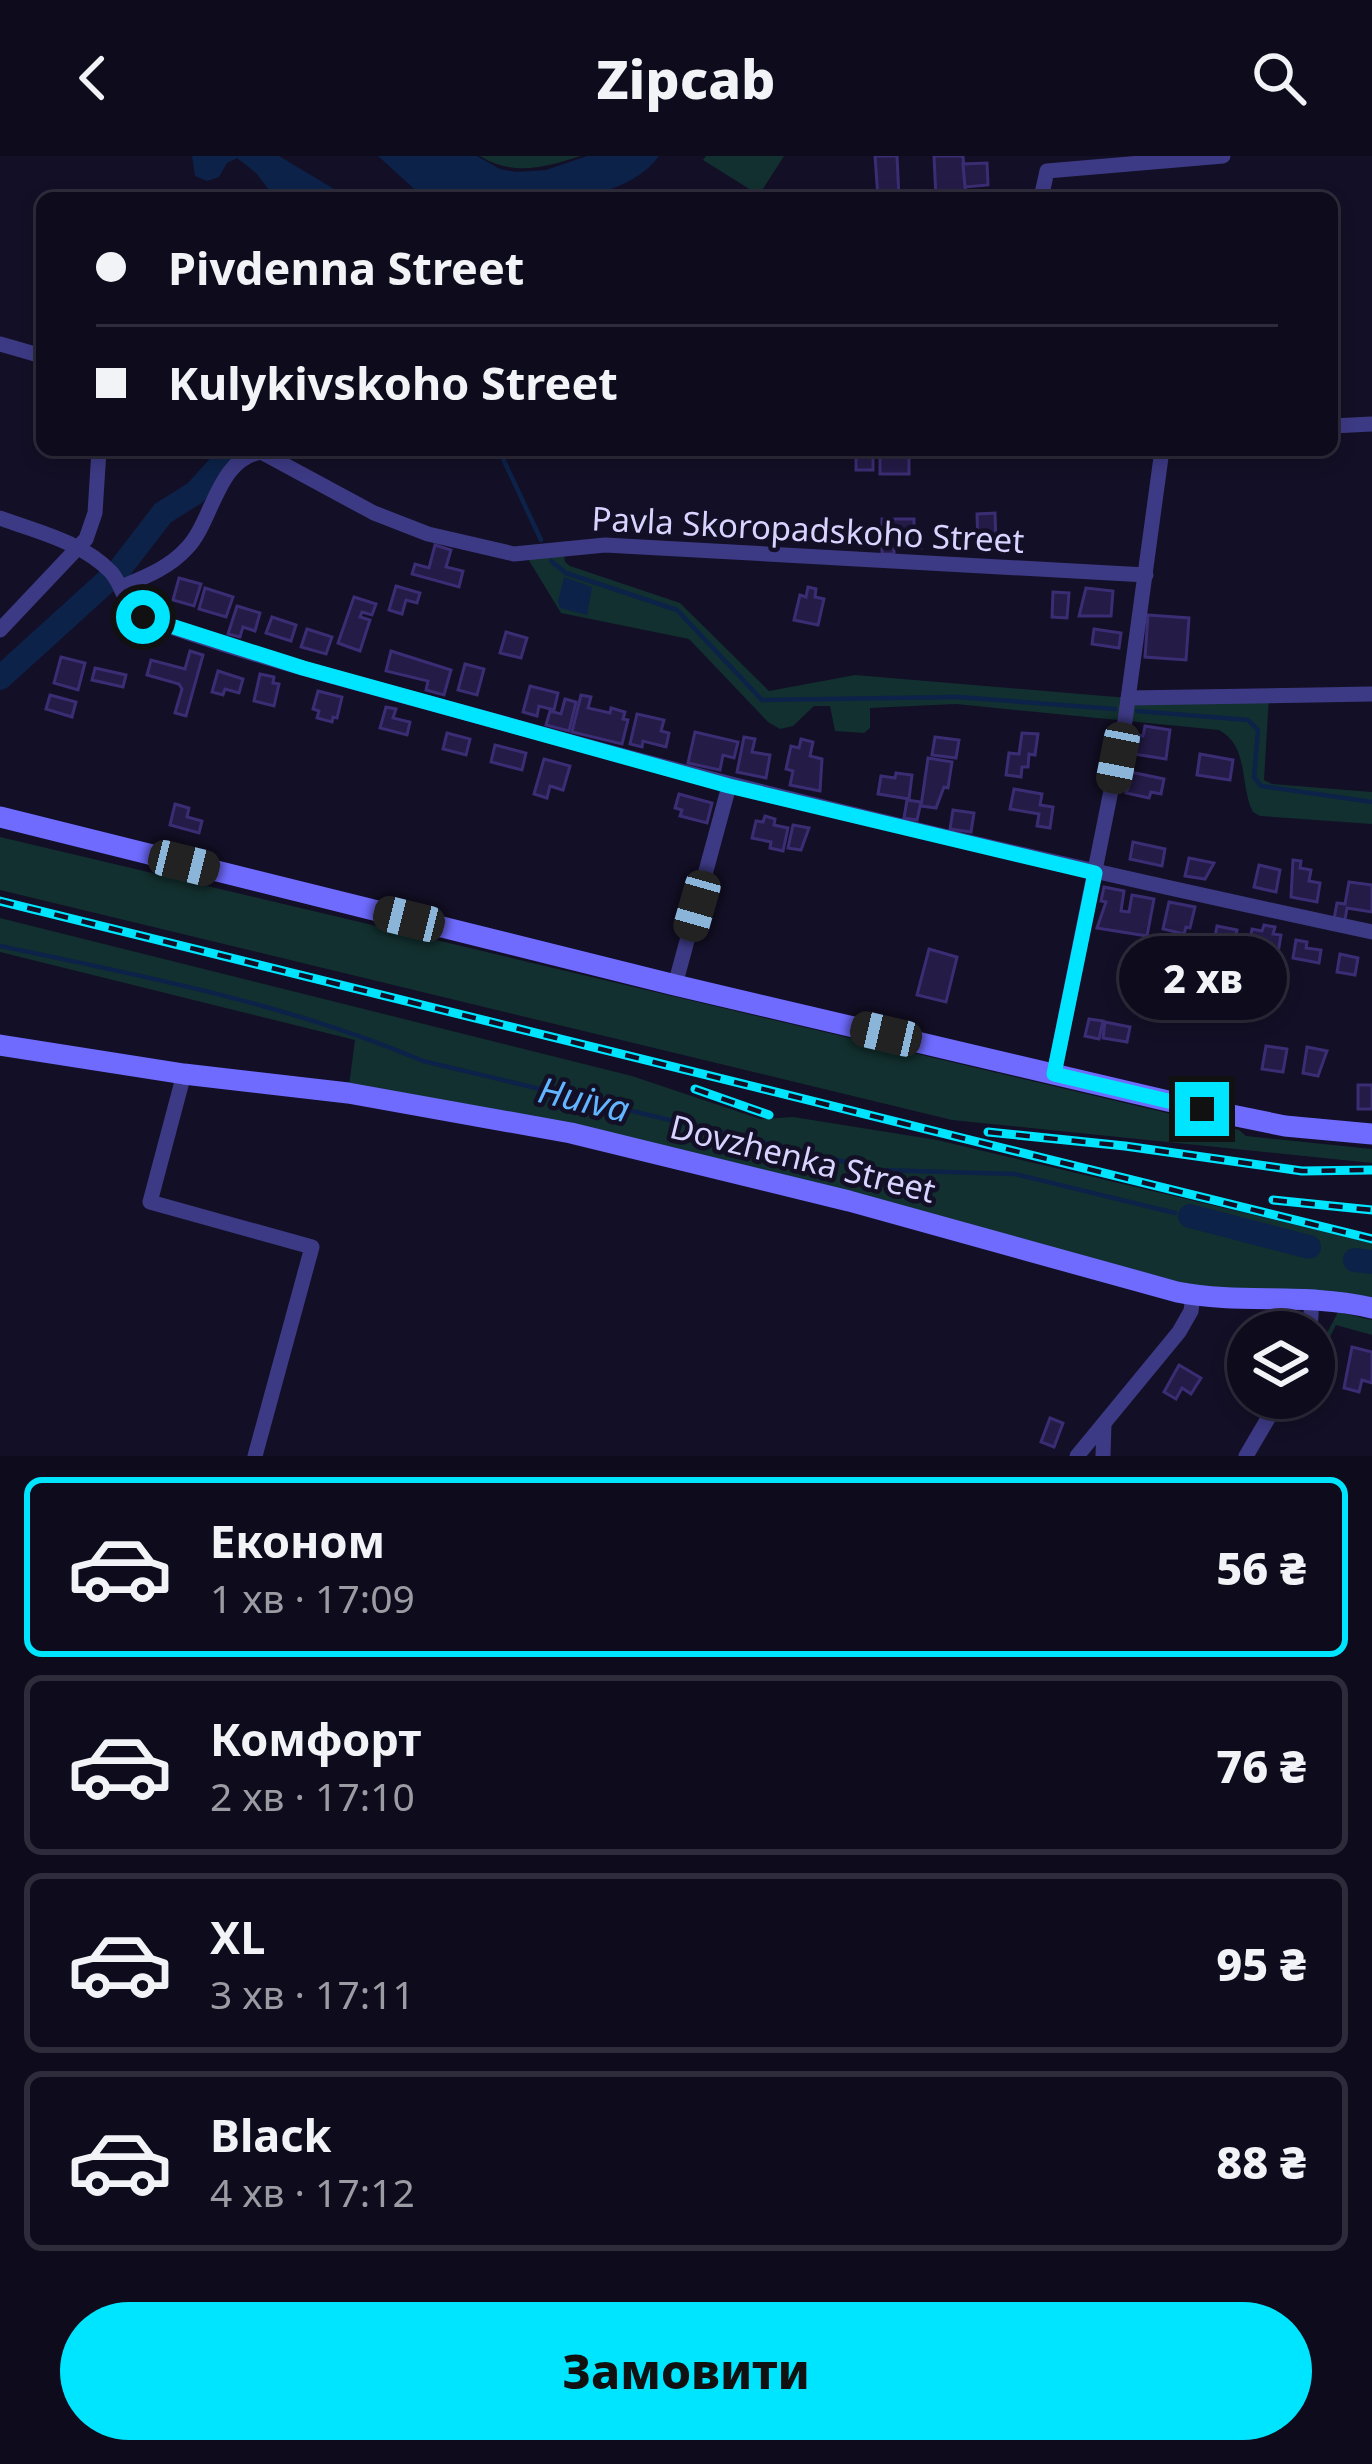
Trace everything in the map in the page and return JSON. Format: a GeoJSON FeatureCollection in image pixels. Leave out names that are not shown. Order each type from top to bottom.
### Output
{"type":"FeatureCollection","features":[{"type":"Feature","properties":{"kind":"street"},"geometry":{"type":"LineString","coordinates":[[1042,192],[1047,171],[1223,156]]}},
{"type":"Feature","properties":{"kind":"street"},"geometry":{"type":"LineString","coordinates":[[0,344],[36,354]]}},
{"type":"Feature","properties":{"kind":"street"},"geometry":{"type":"LineString","coordinates":[[1338,426],[1372,424]]}},
{"type":"Feature","properties":{"kind":"street"},"geometry":{"type":"LineString","coordinates":[[0,630],[89,535],[99,456]]}},
{"type":"Feature","properties":{"kind":"street","name":"Pavla Skoropadskoho Street"},"geometry":{"type":"LineString","coordinates":[[121,587],[179,556],[200,532],[215,497],[247,456]]}},
{"type":"Feature","properties":{"kind":"street","name":"Pavla Skoropadskoho Street"},"geometry":{"type":"LineString","coordinates":[[269,456],[403,526],[503,552],[605,545],[1146,575]]}},
{"type":"Feature","properties":{"kind":"street"},"geometry":{"type":"LineString","coordinates":[[1054,1074],[1128,698],[1161,456]]}},
{"type":"Feature","properties":{"kind":"street"},"geometry":{"type":"LineString","coordinates":[[0,518],[79,549],[107,568],[128,606],[150,620],[303,668],[729,786],[1095,873],[1372,932]]}},
{"type":"Feature","properties":{"kind":"street"},"geometry":{"type":"LineString","coordinates":[[1128,698],[1372,694]]}},
{"type":"Feature","properties":{"kind":"street"},"geometry":{"type":"LineString","coordinates":[[675,985],[729,786]]}},
{"type":"Feature","properties":{"kind":"street"},"geometry":{"type":"LineString","coordinates":[[0,818],[1054,1074],[1260,1121],[1372,1134]]}},
{"type":"Feature","properties":{"kind":"street","name":"Dovzhenka Street"},"geometry":{"type":"LineString","coordinates":[[0,1045],[348,1093],[571,1133],[849,1201],[1193,1295],[1312,1297],[1372,1309]]}},
{"type":"Feature","properties":{"kind":"street"},"geometry":{"type":"LineString","coordinates":[[184,1073],[150,1202],[312,1247],[255,1456]]}},
{"type":"Feature","properties":{"kind":"street"},"geometry":{"type":"LineString","coordinates":[[1077,1456],[1185,1322],[1193,1295]]}},
{"type":"Feature","properties":{"kind":"street"},"geometry":{"type":"LineString","coordinates":[[1311,1311],[1312,1297]]}},
{"type":"Feature","properties":{"kind":"street"},"geometry":{"type":"LineString","coordinates":[[1246,1456],[1268,1419]]}},
{"type":"Feature","properties":{"kind":"street"},"geometry":{"type":"LineString","coordinates":[[1103,1456],[1104,1424]]}},
{"type":"Feature","properties":{"kind":"green space"},"geometry":{"type":"Polygon","coordinates":[[[480,156],[581,156],[517,168],[480,156]]]}},
{"type":"Feature","properties":{"kind":"green space"},"geometry":{"type":"Polygon","coordinates":[[[706,156],[784,156],[761,192],[703,160],[706,156]]]}},
{"type":"Feature","properties":{"kind":"green space"},"geometry":{"type":"Polygon","coordinates":[[[563,549],[570,566],[680,603],[769,691],[855,675],[1128,698],[1269,696],[1264,780],[1372,792],[1372,824],[1253,812],[1240,756],[1219,730],[956,704],[870,708],[870,728],[864,733],[835,731],[830,706],[814,706],[793,726],[780,729],[689,639],[561,613],[525,554],[563,549]]]}},
{"type":"Feature","properties":{"kind":"green space"},"geometry":{"type":"Polygon","coordinates":[[[0,837],[1239,1130],[1246,1136],[1372,1149],[1372,1163],[952,1120],[0,890],[0,837]]]}},
{"type":"Feature","properties":{"kind":"green space"},"geometry":{"type":"Polygon","coordinates":[[[0,918],[632,1076],[760,1119],[793,1117],[937,1140],[1372,1243],[1372,1308],[1215,1297],[849,1201],[348,1093],[355,1040],[0,952],[0,918]]]}},
{"type":"Feature","properties":{"kind":"green space"},"geometry":{"type":"Polygon","coordinates":[[[1338,1312],[1372,1320],[1372,1335],[1335,1327],[1338,1312]]]}},
{"type":"Feature","properties":{"kind":"water"},"geometry":{"type":"Polygon","coordinates":[[[192,156],[279,156],[339,192],[270,192],[237,158],[227,163],[219,177],[207,181],[195,176],[192,156]]]}},
{"type":"Feature","properties":{"kind":"water"},"geometry":{"type":"Polygon","coordinates":[[[378,156],[477,156],[516,172],[546,170],[587,156],[659,156],[639,175],[598,192],[417,192],[378,156]]]}},
{"type":"Feature","properties":{"kind":"water"},"geometry":{"type":"Polygon","coordinates":[[[564,577],[592,587],[587,615],[560,608],[564,577]]]}},
{"type":"Feature","properties":{"kind":"building"},"geometry":{"type":"Polygon","coordinates":[[[875,156],[897,156],[899,192],[878,192],[875,156]]]}},
{"type":"Feature","properties":{"kind":"building"},"geometry":{"type":"Polygon","coordinates":[[[934,156],[963,156],[966,192],[936,192],[934,156]]]}},
{"type":"Feature","properties":{"kind":"building"},"geometry":{"type":"Polygon","coordinates":[[[987,163],[988,185],[965,187],[963,164],[987,163]]]}},
{"type":"Feature","properties":{"kind":"building"},"geometry":{"type":"Polygon","coordinates":[[[856,456],[873,456],[873,470],[856,470],[856,456]]]}},
{"type":"Feature","properties":{"kind":"building"},"geometry":{"type":"Polygon","coordinates":[[[880,456],[909,456],[909,474],[880,474],[880,456]]]}},
{"type":"Feature","properties":{"kind":"building"},"geometry":{"type":"Polygon","coordinates":[[[995,513],[996,544],[978,545],[977,514],[995,513]]]}},
{"type":"Feature","properties":{"kind":"building"},"geometry":{"type":"Polygon","coordinates":[[[882,519],[914,519],[921,548],[894,547],[894,554],[882,554],[882,519]]]}},
{"type":"Feature","properties":{"kind":"building"},"geometry":{"type":"Polygon","coordinates":[[[435,545],[451,550],[446,567],[463,571],[459,587],[412,574],[415,564],[429,568],[435,545]]]}},
{"type":"Feature","properties":{"kind":"building"},"geometry":{"type":"Polygon","coordinates":[[[179,578],[201,584],[194,606],[173,600],[179,578]]]}},
{"type":"Feature","properties":{"kind":"building"},"geometry":{"type":"Polygon","coordinates":[[[396,586],[420,593],[417,603],[406,600],[402,614],[389,610],[396,586]]]}},
{"type":"Feature","properties":{"kind":"building"},"geometry":{"type":"Polygon","coordinates":[[[808,587],[816,589],[815,597],[824,599],[818,625],[794,620],[800,595],[806,597],[808,587]]]}},
{"type":"Feature","properties":{"kind":"building"},"geometry":{"type":"Polygon","coordinates":[[[205,588],[233,597],[226,617],[199,609],[205,588]]]}},
{"type":"Feature","properties":{"kind":"building"},"geometry":{"type":"Polygon","coordinates":[[[1086,588],[1113,591],[1111,616],[1079,616],[1086,588]]]}},
{"type":"Feature","properties":{"kind":"building"},"geometry":{"type":"Polygon","coordinates":[[[1053,592],[1069,593],[1067,618],[1052,617],[1053,592]]]}},
{"type":"Feature","properties":{"kind":"building"},"geometry":{"type":"Polygon","coordinates":[[[354,597],[376,604],[372,615],[362,612],[360,617],[370,620],[360,651],[338,643],[354,597]]]}},
{"type":"Feature","properties":{"kind":"building"},"geometry":{"type":"Polygon","coordinates":[[[237,606],[260,613],[255,631],[243,627],[240,637],[228,634],[237,606]]]}},
{"type":"Feature","properties":{"kind":"building"},"geometry":{"type":"Polygon","coordinates":[[[1148,615],[1189,618],[1186,660],[1145,657],[1148,615]]]}},
{"type":"Feature","properties":{"kind":"building"},"geometry":{"type":"Polygon","coordinates":[[[272,617],[296,625],[291,641],[266,633],[272,617]]]}},
{"type":"Feature","properties":{"kind":"building"},"geometry":{"type":"Polygon","coordinates":[[[307,629],[332,637],[326,654],[301,647],[307,629]]]}},
{"type":"Feature","properties":{"kind":"building"},"geometry":{"type":"Polygon","coordinates":[[[1094,629],[1121,633],[1119,648],[1092,644],[1094,629]]]}},
{"type":"Feature","properties":{"kind":"building"},"geometry":{"type":"Polygon","coordinates":[[[506,632],[527,638],[521,658],[500,653],[506,632]]]}},
{"type":"Feature","properties":{"kind":"building"},"geometry":{"type":"Polygon","coordinates":[[[190,651],[203,655],[186,716],[175,713],[182,689],[179,684],[147,675],[151,660],[185,669],[190,651]]]}},
{"type":"Feature","properties":{"kind":"building"},"geometry":{"type":"Polygon","coordinates":[[[391,651],[451,670],[444,695],[426,690],[428,681],[386,671],[391,651]]]}},
{"type":"Feature","properties":{"kind":"building"},"geometry":{"type":"Polygon","coordinates":[[[61,657],[85,663],[78,690],[54,683],[61,657]]]}},
{"type":"Feature","properties":{"kind":"building"},"geometry":{"type":"Polygon","coordinates":[[[465,664],[484,669],[477,695],[458,690],[465,664]]]}},
{"type":"Feature","properties":{"kind":"building"},"geometry":{"type":"Polygon","coordinates":[[[95,668],[126,675],[123,687],[92,680],[95,668]]]}},
{"type":"Feature","properties":{"kind":"building"},"geometry":{"type":"Polygon","coordinates":[[[218,671],[243,679],[239,693],[212,692],[218,671]]]}},
{"type":"Feature","properties":{"kind":"building"},"geometry":{"type":"Polygon","coordinates":[[[260,674],[274,677],[273,683],[279,684],[274,706],[254,701],[260,674]]]}},
{"type":"Feature","properties":{"kind":"building"},"geometry":{"type":"Polygon","coordinates":[[[530,686],[558,693],[554,710],[539,706],[537,716],[523,712],[530,686]]]}},
{"type":"Feature","properties":{"kind":"building"},"geometry":{"type":"Polygon","coordinates":[[[318,691],[342,697],[332,722],[317,718],[319,711],[313,709],[318,691]]]}},
{"type":"Feature","properties":{"kind":"building"},"geometry":{"type":"Polygon","coordinates":[[[50,695],[76,702],[72,717],[46,709],[50,695]]]}},
{"type":"Feature","properties":{"kind":"building"},"geometry":{"type":"Polygon","coordinates":[[[581,695],[591,697],[588,708],[625,712],[623,719],[628,720],[622,744],[572,732],[581,695]]]}},
{"type":"Feature","properties":{"kind":"building"},"geometry":{"type":"Polygon","coordinates":[[[565,699],[576,702],[569,731],[546,725],[550,711],[561,714],[565,699]]]}},
{"type":"Feature","properties":{"kind":"building"},"geometry":{"type":"Polygon","coordinates":[[[386,707],[396,709],[393,718],[410,722],[407,735],[380,728],[386,707]]]}},
{"type":"Feature","properties":{"kind":"building"},"geometry":{"type":"Polygon","coordinates":[[[637,714],[664,720],[661,731],[669,733],[666,747],[643,741],[642,747],[630,744],[637,714]]]}},
{"type":"Feature","properties":{"kind":"building"},"geometry":{"type":"Polygon","coordinates":[[[1145,726],[1170,730],[1166,759],[1134,754],[1137,735],[1143,736],[1145,726]]]}},
{"type":"Feature","properties":{"kind":"building"},"geometry":{"type":"Polygon","coordinates":[[[695,732],[738,742],[734,758],[723,755],[720,770],[688,763],[695,732]]]}},
{"type":"Feature","properties":{"kind":"building"},"geometry":{"type":"Polygon","coordinates":[[[447,733],[470,739],[466,755],[443,749],[447,733]]]}},
{"type":"Feature","properties":{"kind":"building"},"geometry":{"type":"Polygon","coordinates":[[[1022,733],[1038,734],[1035,755],[1029,754],[1021,777],[1006,775],[1009,753],[1019,754],[1022,733]]]}},
{"type":"Feature","properties":{"kind":"building"},"geometry":{"type":"Polygon","coordinates":[[[744,737],[755,739],[752,752],[770,755],[766,778],[737,772],[744,737]]]}},
{"type":"Feature","properties":{"kind":"building"},"geometry":{"type":"Polygon","coordinates":[[[935,737],[959,740],[956,758],[932,755],[935,737]]]}},
{"type":"Feature","properties":{"kind":"building"},"geometry":{"type":"Polygon","coordinates":[[[801,739],[813,742],[810,756],[822,759],[820,791],[790,785],[793,771],[786,769],[791,746],[799,748],[801,739]]]}},
{"type":"Feature","properties":{"kind":"building"},"geometry":{"type":"Polygon","coordinates":[[[495,745],[526,753],[522,770],[491,762],[495,745]]]}},
{"type":"Feature","properties":{"kind":"building"},"geometry":{"type":"Polygon","coordinates":[[[1200,754],[1233,760],[1230,780],[1197,775],[1200,754]]]}},
{"type":"Feature","properties":{"kind":"building"},"geometry":{"type":"Polygon","coordinates":[[[928,758],[952,762],[948,788],[944,787],[936,808],[921,806],[928,758]]]}},
{"type":"Feature","properties":{"kind":"building"},"geometry":{"type":"Polygon","coordinates":[[[544,759],[570,766],[563,790],[550,786],[547,798],[534,794],[544,759]]]}},
{"type":"Feature","properties":{"kind":"building"},"geometry":{"type":"Polygon","coordinates":[[[1121,770],[1164,779],[1161,794],[1151,792],[1149,798],[1126,793],[1128,788],[1118,786],[1121,770]]]}},
{"type":"Feature","properties":{"kind":"building"},"geometry":{"type":"Polygon","coordinates":[[[896,773],[912,775],[909,799],[878,794],[881,776],[895,778],[896,773]]]}},
{"type":"Feature","properties":{"kind":"building"},"geometry":{"type":"Polygon","coordinates":[[[1014,789],[1042,794],[1040,805],[1053,807],[1050,828],[1037,826],[1039,814],[1010,809],[1014,789]]]}},
{"type":"Feature","properties":{"kind":"building"},"geometry":{"type":"Polygon","coordinates":[[[679,794],[712,803],[707,823],[680,816],[682,810],[675,808],[679,794]]]}},
{"type":"Feature","properties":{"kind":"building"},"geometry":{"type":"Polygon","coordinates":[[[907,800],[921,802],[917,820],[904,818],[907,800]]]}},
{"type":"Feature","properties":{"kind":"building"},"geometry":{"type":"Polygon","coordinates":[[[175,804],[189,808],[187,817],[202,821],[199,833],[170,825],[175,804]]]}},
{"type":"Feature","properties":{"kind":"building"},"geometry":{"type":"Polygon","coordinates":[[[953,810],[974,813],[971,832],[950,829],[953,810]]]}},
{"type":"Feature","properties":{"kind":"building"},"geometry":{"type":"Polygon","coordinates":[[[765,816],[775,819],[774,825],[788,828],[783,851],[770,848],[771,842],[752,838],[756,821],[763,822],[765,816]]]}},
{"type":"Feature","properties":{"kind":"building"},"geometry":{"type":"Polygon","coordinates":[[[793,825],[809,828],[801,850],[788,848],[793,825]]]}},
{"type":"Feature","properties":{"kind":"building"},"geometry":{"type":"Polygon","coordinates":[[[1133,842],[1165,849],[1162,866],[1130,859],[1133,842]]]}},
{"type":"Feature","properties":{"kind":"building"},"geometry":{"type":"Polygon","coordinates":[[[1189,858],[1214,863],[1205,879],[1185,876],[1189,858]]]}},
{"type":"Feature","properties":{"kind":"building"},"geometry":{"type":"Polygon","coordinates":[[[1293,860],[1311,870],[1309,881],[1320,883],[1317,902],[1291,897],[1293,860]]]}},
{"type":"Feature","properties":{"kind":"building"},"geometry":{"type":"Polygon","coordinates":[[[1259,865],[1280,870],[1276,892],[1254,887],[1259,865]]]}},
{"type":"Feature","properties":{"kind":"building"},"geometry":{"type":"Polygon","coordinates":[[[1349,882],[1372,885],[1372,912],[1347,908],[1345,920],[1334,919],[1337,903],[1345,904],[1349,882]]]}},
{"type":"Feature","properties":{"kind":"building"},"geometry":{"type":"Polygon","coordinates":[[[1104,887],[1124,891],[1121,911],[1129,912],[1132,895],[1154,899],[1147,936],[1097,928],[1106,902],[1101,901],[1104,887]]]}},
{"type":"Feature","properties":{"kind":"building"},"geometry":{"type":"Polygon","coordinates":[[[1169,902],[1195,907],[1184,934],[1163,929],[1169,902]]]}},
{"type":"Feature","properties":{"kind":"building"},"geometry":{"type":"Polygon","coordinates":[[[1264,925],[1275,927],[1273,934],[1281,935],[1278,953],[1249,947],[1252,929],[1262,931],[1264,925]]]}},
{"type":"Feature","properties":{"kind":"building"},"geometry":{"type":"Polygon","coordinates":[[[1217,926],[1237,930],[1234,946],[1214,942],[1217,926]]]}},
{"type":"Feature","properties":{"kind":"building"},"geometry":{"type":"Polygon","coordinates":[[[1296,940],[1307,942],[1306,948],[1321,950],[1319,963],[1293,958],[1296,940]]]}},
{"type":"Feature","properties":{"kind":"building"},"geometry":{"type":"Polygon","coordinates":[[[929,949],[957,957],[946,1002],[917,995],[929,949]]]}},
{"type":"Feature","properties":{"kind":"building"},"geometry":{"type":"Polygon","coordinates":[[[1340,954],[1358,958],[1355,975],[1337,972],[1340,954]]]}},
{"type":"Feature","properties":{"kind":"building"},"geometry":{"type":"Polygon","coordinates":[[[1089,1019],[1103,1021],[1099,1039],[1085,1036],[1089,1019]]]}},
{"type":"Feature","properties":{"kind":"building"},"geometry":{"type":"Polygon","coordinates":[[[1105,1022],[1130,1027],[1127,1042],[1103,1038],[1105,1022]]]}},
{"type":"Feature","properties":{"kind":"building"},"geometry":{"type":"Polygon","coordinates":[[[1266,1046],[1287,1049],[1283,1072],[1262,1069],[1266,1046]]]}},
{"type":"Feature","properties":{"kind":"building"},"geometry":{"type":"Polygon","coordinates":[[[1307,1047],[1327,1051],[1318,1076],[1303,1073],[1307,1047]]]}},
{"type":"Feature","properties":{"kind":"building"},"geometry":{"type":"Polygon","coordinates":[[[1358,1085],[1372,1085],[1372,1109],[1358,1109],[1358,1085]]]}},
{"type":"Feature","properties":{"kind":"building"},"geometry":{"type":"Polygon","coordinates":[[[1352,1347],[1372,1352],[1372,1383],[1362,1380],[1359,1392],[1344,1388],[1352,1347]]]}},
{"type":"Feature","properties":{"kind":"building"},"geometry":{"type":"Polygon","coordinates":[[[1179,1365],[1201,1378],[1191,1394],[1182,1388],[1176,1399],[1164,1392],[1179,1365]]]}},
{"type":"Feature","properties":{"kind":"building"},"geometry":{"type":"Polygon","coordinates":[[[1050,1418],[1063,1423],[1054,1447],[1041,1442],[1050,1418]]]}},
{"type":"Feature","properties":{"kind":"waterway","name":"Huiva"},"geometry":{"type":"LineString","coordinates":[[119,570],[163,513],[195,493],[229,456]]}},
{"type":"Feature","properties":{"kind":"waterway"},"geometry":{"type":"LineString","coordinates":[[502,456],[541,540]]}},
{"type":"Feature","properties":{"kind":"waterway"},"geometry":{"type":"LineString","coordinates":[[551,561],[566,573],[677,610],[762,700],[958,697],[1115,709]]}},
{"type":"Feature","properties":{"kind":"waterway","name":"Huiva"},"geometry":{"type":"LineString","coordinates":[[0,678],[108,580]]}},
{"type":"Feature","properties":{"kind":"waterway"},"geometry":{"type":"LineString","coordinates":[[1137,711],[1248,720],[1258,730],[1254,777],[1261,786],[1372,802]]}},
{"type":"Feature","properties":{"kind":"waterway","name":"Huiva"},"geometry":{"type":"LineString","coordinates":[[0,946],[215,993],[320,1023],[423,1061],[879,1170],[1015,1174],[1175,1213]]}},
{"type":"Feature","properties":{"kind":"waterway","name":"Huiva"},"geometry":{"type":"LineString","coordinates":[[1190,1216],[1309,1247]]}},
{"type":"Feature","properties":{"kind":"waterway","name":"Huiva"},"geometry":{"type":"LineString","coordinates":[[1355,1260],[1372,1262]]}},
{"type":"Feature","properties":{"kind":"railway"},"geometry":{"type":"LineString","coordinates":[[0,901],[1372,1239]]}},
{"type":"Feature","properties":{"kind":"railway"},"geometry":{"type":"LineString","coordinates":[[695,1089],[769,1115]]}},
{"type":"Feature","properties":{"kind":"railway"},"geometry":{"type":"LineString","coordinates":[[988,1132],[1302,1171],[1372,1170]]}},
{"type":"Feature","properties":{"kind":"railway"},"geometry":{"type":"LineString","coordinates":[[1273,1200],[1372,1210]]}},
{"type":"Feature","properties":{"kind":"route"},"geometry":{"type":"LineString","coordinates":[[143,617],[303,668],[729,786],[1095,873],[1054,1074],[1202,1109]]}}]}
